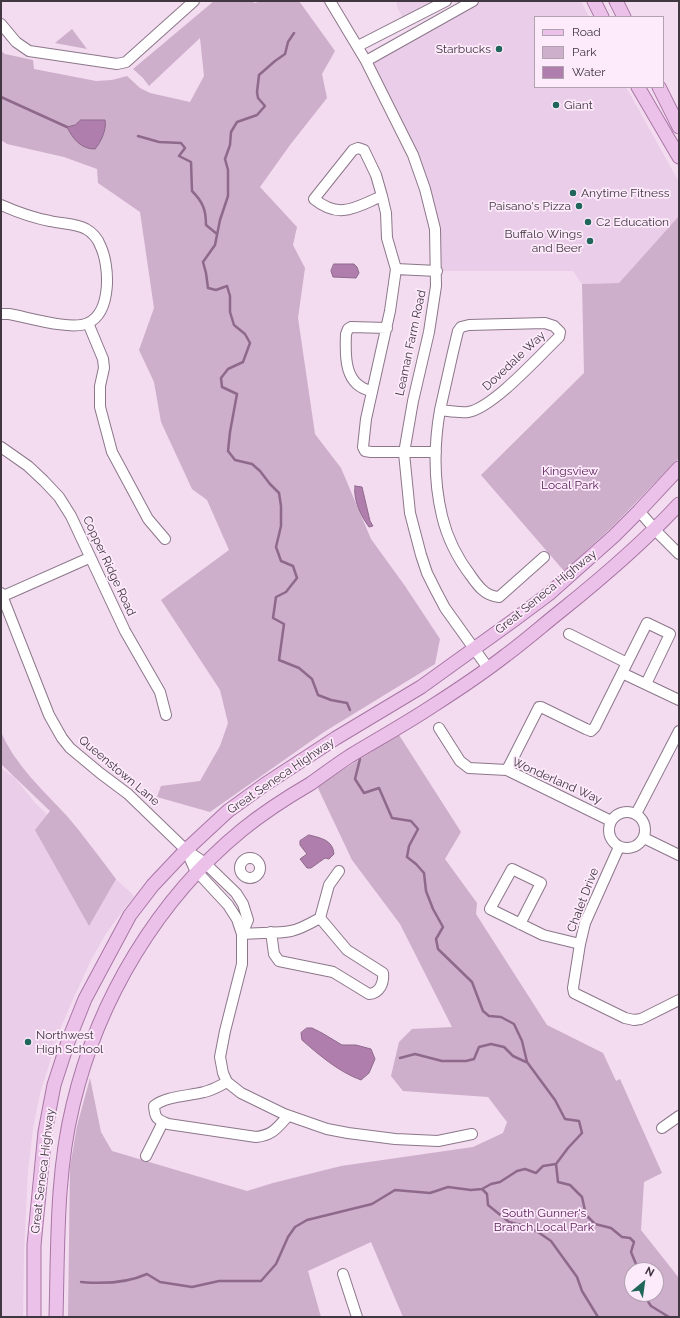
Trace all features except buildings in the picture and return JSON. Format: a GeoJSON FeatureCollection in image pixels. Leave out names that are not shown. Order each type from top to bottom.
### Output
{"type":"FeatureCollection","features":[{"type":"Feature","properties":{"kind":"main road"},"geometry":{"type":"LineString","coordinates":[[594,1],[602,16]]}},
{"type":"Feature","properties":{"kind":"main road"},"geometry":{"type":"LineString","coordinates":[[616,1],[624,16]]}},
{"type":"Feature","properties":{"kind":"main road"},"geometry":{"type":"LineString","coordinates":[[639,88],[679,156]]}},
{"type":"Feature","properties":{"kind":"main road"},"geometry":{"type":"LineString","coordinates":[[659,88],[678,126]]}},
{"type":"Feature","properties":{"kind":"main road","name":"Great Seneca Highway"},"geometry":{"type":"LineString","coordinates":[[34,1317],[34,1245],[45,1132],[54,1085],[69,1039],[85,999],[130,915],[153,885],[186,850],[228,811],[264,785],[336,738],[421,687],[550,593],[614,536],[679,468]]}},
{"type":"Feature","properties":{"kind":"main road","name":"Great Seneca Highway"},"geometry":{"type":"LineString","coordinates":[[56,1317],[58,1238],[65,1146],[73,1104],[91,1046],[104,1013],[149,932],[201,868],[242,830],[279,803],[347,758],[431,707],[488,668],[592,586],[655,529],[679,504]]}},
{"type":"Feature","properties":{"kind":"street"},"geometry":{"type":"LineString","coordinates":[[1,24],[16,42],[29,51],[118,64],[126,62],[194,1]]}},
{"type":"Feature","properties":{"kind":"street","name":"Leaman Farm Road"},"geometry":{"type":"LineString","coordinates":[[330,1],[358,46],[413,155],[425,189],[435,229],[437,271],[436,286],[429,332],[413,401],[404,453],[410,513],[427,573],[446,608],[488,668]]}},
{"type":"Feature","properties":{"kind":"street"},"geometry":{"type":"LineString","coordinates":[[358,46],[446,1]]}},
{"type":"Feature","properties":{"kind":"street"},"geometry":{"type":"LineString","coordinates":[[366,61],[473,1]]}},
{"type":"Feature","properties":{"kind":"street"},"geometry":{"type":"LineString","coordinates":[[382,196],[344,210],[335,211],[322,206],[314,199],[353,150],[358,148],[364,150],[376,175],[382,196],[386,213],[387,238],[396,269],[390,311],[366,419],[364,447],[365,451],[370,452],[436,452]]}},
{"type":"Feature","properties":{"kind":"street"},"geometry":{"type":"LineString","coordinates":[[1,205],[32,217],[85,228],[100,244],[104,257],[107,283],[105,299],[101,309],[88,323],[65,325],[10,314],[1,314]]}},
{"type":"Feature","properties":{"kind":"street"},"geometry":{"type":"LineString","coordinates":[[396,269],[437,271]]}},
{"type":"Feature","properties":{"kind":"street"},"geometry":{"type":"LineString","coordinates":[[88,323],[103,359],[104,368],[100,386],[100,407],[112,452],[148,519],[165,539]]}},
{"type":"Feature","properties":{"kind":"street","name":"Dovedale Way"},"geometry":{"type":"LineString","coordinates":[[440,410],[467,412],[478,409],[489,402],[560,336],[560,332],[554,326],[545,323],[469,325],[461,327],[458,331],[454,346],[440,410],[436,431],[438,487],[442,516],[452,545],[466,569],[479,587],[491,596],[499,597],[544,557]]}},
{"type":"Feature","properties":{"kind":"street"},"geometry":{"type":"LineString","coordinates":[[372,391],[361,388],[350,375],[346,367],[346,334],[348,329],[351,327],[386,328]]}},
{"type":"Feature","properties":{"kind":"street","name":"Copper Ridge Road"},"geometry":{"type":"LineString","coordinates":[[1,447],[28,466],[44,481],[59,497],[71,516],[82,536],[90,558],[125,631],[160,692],[166,715]]}},
{"type":"Feature","properties":{"kind":"street"},"geometry":{"type":"LineString","coordinates":[[639,511],[679,554]]}},
{"type":"Feature","properties":{"kind":"street"},"geometry":{"type":"LineString","coordinates":[[1,595],[90,558]]}},
{"type":"Feature","properties":{"kind":"street","name":"Queenstown Lane"},"geometry":{"type":"LineString","coordinates":[[1,595],[49,715],[62,738],[75,752],[128,794],[186,850]]}},
{"type":"Feature","properties":{"kind":"street"},"geometry":{"type":"LineString","coordinates":[[507,770],[539,707],[541,706],[591,731],[596,727],[647,623],[670,634],[646,684]]}},
{"type":"Feature","properties":{"kind":"street"},"geometry":{"type":"LineString","coordinates":[[569,634],[627,663]]}},
{"type":"Feature","properties":{"kind":"street"},"geometry":{"type":"LineString","coordinates":[[622,673],[679,700]]}},
{"type":"Feature","properties":{"kind":"street","name":"Wonderland Way"},"geometry":{"type":"LineString","coordinates":[[439,728],[460,761],[469,768],[507,770],[611,820]]}},
{"type":"Feature","properties":{"kind":"street"},"geometry":{"type":"LineString","coordinates":[[636,814],[679,731]]}},
{"type":"Feature","properties":{"kind":"street"},"geometry":{"type":"LineString","coordinates":[[628,811],[636,814],[645,823],[646,831],[644,838],[633,848],[619,847],[609,835],[611,820],[621,812],[628,811]]}},
{"type":"Feature","properties":{"kind":"street"},"geometry":{"type":"LineString","coordinates":[[644,838],[679,855]]}},
{"type":"Feature","properties":{"kind":"street","name":"Chalet Drive"},"geometry":{"type":"LineString","coordinates":[[619,847],[585,923],[573,988],[574,994],[625,1018],[634,1020],[645,1017],[679,1000]]}},
{"type":"Feature","properties":{"kind":"street"},"geometry":{"type":"LineString","coordinates":[[186,850],[201,868],[217,893],[228,905],[237,919],[242,934],[242,964],[227,1021],[220,1057],[223,1073],[227,1082],[251,1099],[288,1116],[341,1132],[394,1139],[438,1140],[472,1134]]}},
{"type":"Feature","properties":{"kind":"street"},"geometry":{"type":"LineString","coordinates":[[201,868],[228,885],[236,893],[243,904],[248,920],[242,934]]}},
{"type":"Feature","properties":{"kind":"street"},"geometry":{"type":"LineString","coordinates":[[520,924],[540,883],[512,869],[490,909],[520,924],[543,935],[580,944]]}},
{"type":"Feature","properties":{"kind":"street"},"geometry":{"type":"LineString","coordinates":[[242,934],[291,931],[320,918],[329,885],[339,871]]}},
{"type":"Feature","properties":{"kind":"street"},"geometry":{"type":"LineString","coordinates":[[217,893],[243,875]]}},
{"type":"Feature","properties":{"kind":"street"},"geometry":{"type":"LineString","coordinates":[[271,932],[274,954],[282,963],[304,965],[332,972],[369,994],[374,994],[378,991],[384,978],[383,973],[347,950],[320,918]]}},
{"type":"Feature","properties":{"kind":"street"},"geometry":{"type":"LineString","coordinates":[[227,1082],[204,1092],[160,1101],[154,1106],[154,1114],[158,1120],[168,1124],[256,1137],[267,1136],[288,1116]]}},
{"type":"Feature","properties":{"kind":"street"},"geometry":{"type":"LineString","coordinates":[[662,1128],[679,1116]]}},
{"type":"Feature","properties":{"kind":"street"},"geometry":{"type":"LineString","coordinates":[[146,1156],[163,1122]]}},
{"type":"Feature","properties":{"kind":"street"},"geometry":{"type":"LineString","coordinates":[[343,1274],[358,1317]]}},
{"type":"Feature","properties":{"kind":"shaded area"},"geometry":{"type":"Polygon","coordinates":[[[396,1],[446,1],[405,22],[398,9],[396,1]]]}},
{"type":"Feature","properties":{"kind":"shaded area"},"geometry":{"type":"Polygon","coordinates":[[[473,1],[581,1],[588,16],[534,16],[534,88],[627,88],[679,182],[679,216],[619,283],[582,284],[573,271],[437,271],[425,189],[366,61],[473,1]]]}},
{"type":"Feature","properties":{"kind":"shaded area","name":"Northwest High School"},"geometry":{"type":"Polygon","coordinates":[[[1,768],[15,778],[36,804],[134,896],[107,932],[92,958],[61,1027],[40,1093],[33,1128],[28,1171],[23,1317],[1,1317],[1,768]]]}},
{"type":"Feature","properties":{"kind":"green space"},"geometry":{"type":"Polygon","coordinates":[[[214,1],[251,1],[255,3],[261,1],[299,1],[335,51],[322,74],[327,98],[290,145],[260,187],[297,227],[293,245],[305,268],[298,318],[315,434],[341,468],[371,539],[405,586],[440,639],[435,664],[324,732],[210,812],[157,797],[161,786],[200,781],[220,746],[228,723],[220,690],[161,600],[229,550],[207,500],[192,489],[161,422],[154,382],[139,350],[154,308],[140,212],[98,183],[97,169],[64,157],[7,144],[1,140],[1,51],[5,54],[33,60],[34,69],[96,81],[112,80],[127,76],[140,88],[150,93],[190,102],[204,76],[200,38],[149,86],[133,69],[214,1]]]}},
{"type":"Feature","properties":{"kind":"green space"},"geometry":{"type":"Polygon","coordinates":[[[72,29],[87,49],[55,43],[72,29]]]}},
{"type":"Feature","properties":{"kind":"green space","name":"Kingsview Local Park"},"geometry":{"type":"Polygon","coordinates":[[[679,216],[679,458],[612,527],[564,571],[481,475],[584,373],[582,284],[619,283],[679,216]]]}},
{"type":"Feature","properties":{"kind":"green space"},"geometry":{"type":"Polygon","coordinates":[[[1,732],[7,744],[22,766],[39,787],[67,816],[116,879],[89,926],[35,830],[50,811],[1,764],[1,732]]]}},
{"type":"Feature","properties":{"kind":"green space","name":"South Gunner's Branch Local Park"},"geometry":{"type":"Polygon","coordinates":[[[399,735],[461,832],[445,859],[477,903],[476,914],[547,1025],[603,1053],[616,1081],[620,1079],[662,1173],[644,1182],[641,1230],[679,1278],[679,1317],[403,1317],[371,1242],[308,1271],[321,1317],[68,1317],[70,1167],[77,1126],[90,1078],[101,1132],[112,1151],[247,1191],[341,1166],[473,1147],[503,1133],[507,1122],[488,1097],[403,1091],[391,1076],[399,1042],[412,1029],[452,1027],[400,924],[352,860],[317,786],[399,735]]]}},
{"type":"Feature","properties":{"kind":"water"},"geometry":{"type":"Polygon","coordinates":[[[81,120],[105,120],[103,135],[95,149],[90,149],[78,142],[72,136],[67,127],[75,125],[81,120]]]}},
{"type":"Feature","properties":{"kind":"water"},"geometry":{"type":"Polygon","coordinates":[[[334,264],[354,264],[359,273],[356,278],[333,277],[331,271],[334,264]]]}},
{"type":"Feature","properties":{"kind":"water"},"geometry":{"type":"Polygon","coordinates":[[[355,486],[362,487],[370,521],[373,526],[369,527],[363,518],[356,502],[355,486]]]}},
{"type":"Feature","properties":{"kind":"water"},"geometry":{"type":"Polygon","coordinates":[[[309,835],[326,840],[333,849],[334,854],[329,859],[325,858],[311,868],[307,868],[300,859],[307,854],[300,845],[300,841],[309,835]]]}},
{"type":"Feature","properties":{"kind":"water"},"geometry":{"type":"Polygon","coordinates":[[[307,1028],[312,1028],[342,1045],[356,1045],[371,1049],[375,1059],[369,1073],[361,1080],[353,1077],[330,1063],[302,1040],[301,1033],[307,1028]]]}},
{"type":"Feature","properties":{"kind":"waterway"},"geometry":{"type":"LineString","coordinates":[[294,33],[288,42],[285,54],[259,75],[257,92],[258,98],[265,106],[257,115],[237,122],[231,132],[230,145],[225,159],[228,170],[228,196],[220,220],[215,245],[203,262],[208,288],[216,290],[227,286],[230,296],[230,312],[234,325],[245,334],[250,343],[243,362],[228,369],[221,378],[222,387],[237,394],[228,451],[235,460],[252,464],[279,493],[281,506],[281,526],[276,547],[281,561],[293,566],[297,578],[286,592],[276,597],[273,618],[284,624],[279,660],[299,668],[312,679],[318,695],[331,700],[347,703],[350,710]]}},
{"type":"Feature","properties":{"kind":"waterway"},"geometry":{"type":"LineString","coordinates":[[1,97],[67,127]]}},
{"type":"Feature","properties":{"kind":"waterway"},"geometry":{"type":"LineString","coordinates":[[138,136],[159,142],[181,143],[185,148],[179,156],[191,162],[192,191],[203,206],[206,225],[217,234]]}},
{"type":"Feature","properties":{"kind":"waterway"},"geometry":{"type":"LineString","coordinates":[[360,759],[355,779],[364,793],[379,788],[392,818],[411,821],[418,829],[409,846],[407,857],[424,873],[426,891],[433,909],[443,927],[436,939],[438,949],[472,982],[483,1011],[489,1016],[501,1017],[514,1024],[522,1041],[527,1062],[555,1100],[565,1119],[579,1121],[582,1133],[556,1164],[558,1182],[570,1185],[582,1197],[586,1215],[595,1224],[611,1228],[622,1237],[630,1238],[634,1242],[631,1252],[635,1262]]}},
{"type":"Feature","properties":{"kind":"waterway"},"geometry":{"type":"LineString","coordinates":[[400,1058],[415,1054],[442,1061],[466,1061],[474,1059],[479,1047],[491,1044],[504,1047],[513,1056],[526,1062]]}},
{"type":"Feature","properties":{"kind":"waterway"},"geometry":{"type":"LineString","coordinates":[[482,1189],[491,1184],[500,1182],[517,1171],[525,1169],[536,1173],[543,1166],[556,1164]]}},
{"type":"Feature","properties":{"kind":"waterway"},"geometry":{"type":"LineString","coordinates":[[81,1282],[115,1282],[147,1274],[160,1282],[192,1287],[219,1281],[261,1281],[276,1264],[288,1237],[295,1227],[307,1220],[372,1204],[395,1190],[430,1193],[448,1187],[471,1190],[482,1189],[487,1194],[488,1205],[509,1222],[525,1226],[538,1232],[551,1241],[577,1277],[582,1291],[598,1317]]}},
{"type":"Feature","properties":{"kind":"waterway"},"geometry":{"type":"LineString","coordinates":[[648,1302],[651,1306],[669,1317]]}},
{"type":"Feature","properties":{"kind":"place","name":"Starbucks"},"geometry":{"type":"Point","coordinates":[499,49]}},
{"type":"Feature","properties":{"kind":"place","name":"Giant"},"geometry":{"type":"Point","coordinates":[556,105]}},
{"type":"Feature","properties":{"kind":"place","name":"Anytime Fitness"},"geometry":{"type":"Point","coordinates":[573,193]}},
{"type":"Feature","properties":{"kind":"place","name":"Paisano's Pizza"},"geometry":{"type":"Point","coordinates":[579,206]}},
{"type":"Feature","properties":{"kind":"place","name":"C2 Education"},"geometry":{"type":"Point","coordinates":[588,222]}},
{"type":"Feature","properties":{"kind":"place","name":"Buffalo Wings and Beer"},"geometry":{"type":"Point","coordinates":[590,241]}},
{"type":"Feature","properties":{"kind":"place","name":"Northwest High School"},"geometry":{"type":"Point","coordinates":[28,1042]}}]}
